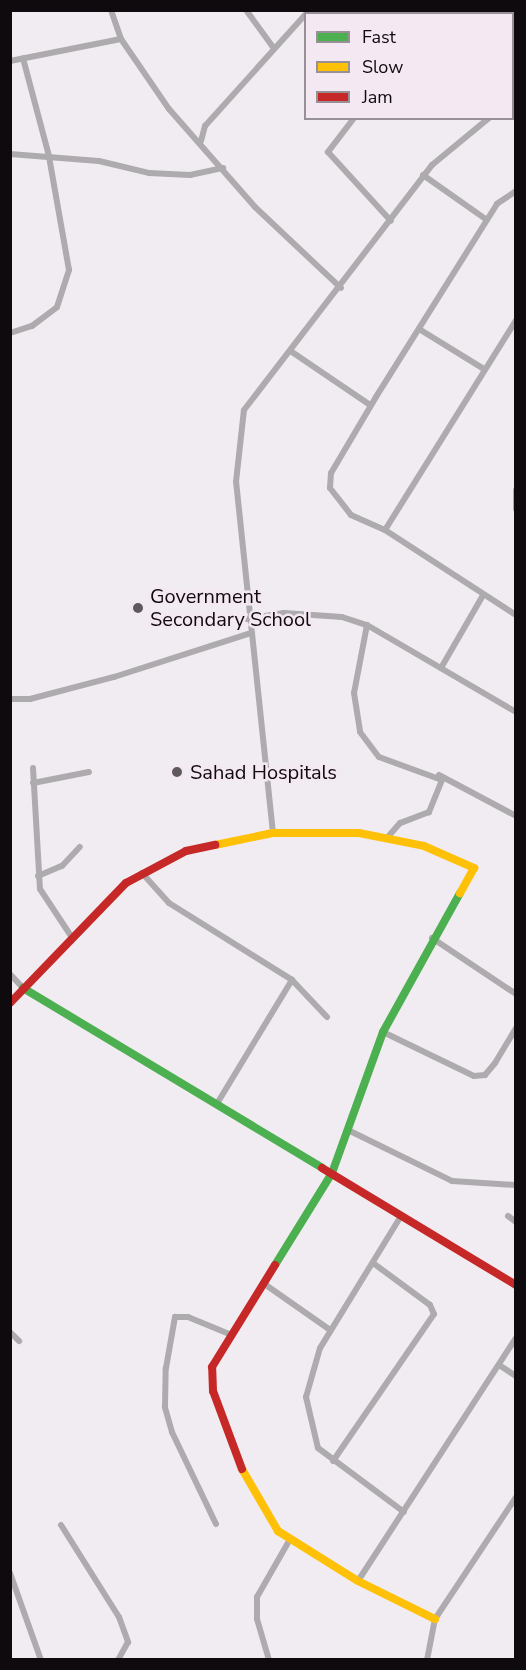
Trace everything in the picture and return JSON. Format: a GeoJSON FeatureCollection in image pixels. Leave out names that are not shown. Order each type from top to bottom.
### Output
{"type":"FeatureCollection","features":[{"type":"Feature","properties":{"kind":"street"},"geometry":{"type":"LineString","coordinates":[[111,10],[121,39],[169,109],[201,141],[263,215],[341,288]]}},
{"type":"Feature","properties":{"kind":"street"},"geometry":{"type":"LineString","coordinates":[[246,10],[273,47]]}},
{"type":"Feature","properties":{"kind":"street"},"geometry":{"type":"LineString","coordinates":[[201,141],[205,126],[273,47],[304,16]]}},
{"type":"Feature","properties":{"kind":"street"},"geometry":{"type":"LineString","coordinates":[[10,61],[121,39]]}},
{"type":"Feature","properties":{"kind":"street"},"geometry":{"type":"LineString","coordinates":[[10,333],[40,320],[57,307],[66,289],[69,270],[49,156],[23,58]]}},
{"type":"Feature","properties":{"kind":"street"},"geometry":{"type":"LineString","coordinates":[[352,120],[328,152],[391,221]]}},
{"type":"Feature","properties":{"kind":"street"},"geometry":{"type":"LineString","coordinates":[[273,833],[246,620],[236,482],[244,410],[341,288],[423,175],[487,120]]}},
{"type":"Feature","properties":{"kind":"street"},"geometry":{"type":"LineString","coordinates":[[10,154],[49,156],[149,173],[190,175],[223,168]]}},
{"type":"Feature","properties":{"kind":"street"},"geometry":{"type":"LineString","coordinates":[[423,175],[487,220]]}},
{"type":"Feature","properties":{"kind":"street"},"geometry":{"type":"LineString","coordinates":[[516,191],[487,220],[370,405],[331,473],[330,488],[351,515],[385,530],[482,597],[516,615]]}},
{"type":"Feature","properties":{"kind":"street"},"geometry":{"type":"LineString","coordinates":[[385,530],[516,320]]}},
{"type":"Feature","properties":{"kind":"street"},"geometry":{"type":"LineString","coordinates":[[418,329],[484,369]]}},
{"type":"Feature","properties":{"kind":"street"},"geometry":{"type":"LineString","coordinates":[[292,352],[370,405]]}},
{"type":"Feature","properties":{"kind":"street"},"geometry":{"type":"LineString","coordinates":[[515,509],[516,490]]}},
{"type":"Feature","properties":{"kind":"street"},"geometry":{"type":"LineString","coordinates":[[441,668],[482,597]]}},
{"type":"Feature","properties":{"kind":"street"},"geometry":{"type":"LineString","coordinates":[[246,620],[284,614],[342,617],[367,625],[516,712]]}},
{"type":"Feature","properties":{"kind":"street"},"geometry":{"type":"LineString","coordinates":[[367,625],[354,693],[360,732],[379,758],[439,775],[516,816]]}},
{"type":"Feature","properties":{"kind":"street"},"geometry":{"type":"LineString","coordinates":[[10,699],[30,699],[114,677],[248,634]]}},
{"type":"Feature","properties":{"kind":"street"},"geometry":{"type":"LineString","coordinates":[[33,768],[38,876],[44,898],[71,936]]}},
{"type":"Feature","properties":{"kind":"street"},"geometry":{"type":"LineString","coordinates":[[33,783],[89,772]]}},
{"type":"Feature","properties":{"kind":"street"},"geometry":{"type":"LineString","coordinates":[[388,837],[400,823],[429,812],[439,775]]}},
{"type":"Feature","properties":{"kind":"street"},"geometry":{"type":"LineString","coordinates":[[10,1003],[99,906],[142,873],[186,851],[273,833],[388,837],[474,868],[431,937],[382,1032],[350,1131],[332,1173],[228,1334],[212,1367],[213,1391],[259,1507],[290,1541],[358,1581],[435,1619]]}},
{"type":"Feature","properties":{"kind":"street"},"geometry":{"type":"LineString","coordinates":[[38,876],[68,861],[80,847]]}},
{"type":"Feature","properties":{"kind":"street"},"geometry":{"type":"LineString","coordinates":[[142,873],[169,903],[292,980],[327,1017]]}},
{"type":"Feature","properties":{"kind":"street"},"geometry":{"type":"LineString","coordinates":[[431,937],[516,994]]}},
{"type":"Feature","properties":{"kind":"street"},"geometry":{"type":"LineString","coordinates":[[10,974],[23,988],[218,1102],[516,1285]]}},
{"type":"Feature","properties":{"kind":"street"},"geometry":{"type":"LineString","coordinates":[[218,1102],[292,980]]}},
{"type":"Feature","properties":{"kind":"street"},"geometry":{"type":"LineString","coordinates":[[382,1032],[474,1076],[485,1075],[516,1028]]}},
{"type":"Feature","properties":{"kind":"street"},"geometry":{"type":"LineString","coordinates":[[350,1131],[452,1181],[516,1185]]}},
{"type":"Feature","properties":{"kind":"street"},"geometry":{"type":"LineString","coordinates":[[401,1216],[330,1330],[306,1397],[311,1434],[333,1461],[404,1512]]}},
{"type":"Feature","properties":{"kind":"street"},"geometry":{"type":"LineString","coordinates":[[508,1216],[516,1222]]}},
{"type":"Feature","properties":{"kind":"street"},"geometry":{"type":"LineString","coordinates":[[333,1461],[434,1314],[430,1305],[373,1263]]}},
{"type":"Feature","properties":{"kind":"street"},"geometry":{"type":"LineString","coordinates":[[263,1283],[330,1330]]}},
{"type":"Feature","properties":{"kind":"street"},"geometry":{"type":"LineString","coordinates":[[216,1524],[172,1432],[165,1407],[166,1368],[175,1317],[188,1317],[228,1334]]}},
{"type":"Feature","properties":{"kind":"street"},"geometry":{"type":"LineString","coordinates":[[10,1332],[19,1341]]}},
{"type":"Feature","properties":{"kind":"street"},"geometry":{"type":"LineString","coordinates":[[358,1581],[516,1338]]}},
{"type":"Feature","properties":{"kind":"street"},"geometry":{"type":"LineString","coordinates":[[499,1365],[516,1376]]}},
{"type":"Feature","properties":{"kind":"street"},"geometry":{"type":"LineString","coordinates":[[427,1659],[435,1619],[516,1497]]}},
{"type":"Feature","properties":{"kind":"street"},"geometry":{"type":"LineString","coordinates":[[61,1525],[119,1617],[128,1642],[118,1659]]}},
{"type":"Feature","properties":{"kind":"street"},"geometry":{"type":"LineString","coordinates":[[269,1659],[257,1619],[257,1597],[290,1541]]}},
{"type":"Feature","properties":{"kind":"street"},"geometry":{"type":"LineString","coordinates":[[10,1573],[41,1659]]}},
{"type":"Feature","properties":{"kind":"traffic: fast"},"geometry":{"type":"LineString","coordinates":[[275,1265],[332,1173],[383,1032],[460,893]]}},
{"type":"Feature","properties":{"kind":"traffic: fast"},"geometry":{"type":"LineString","coordinates":[[23,988],[322,1168]]}},
{"type":"Feature","properties":{"kind":"traffic: slow"},"geometry":{"type":"LineString","coordinates":[[215,845],[273,833],[359,833],[424,846],[474,868],[460,893]]}},
{"type":"Feature","properties":{"kind":"traffic: slow"},"geometry":{"type":"LineString","coordinates":[[242,1469],[278,1531],[358,1581],[435,1619]]}},
{"type":"Feature","properties":{"kind":"traffic: jam"},"geometry":{"type":"LineString","coordinates":[[10,1003],[126,883],[186,851],[215,845]]}},
{"type":"Feature","properties":{"kind":"traffic: jam"},"geometry":{"type":"LineString","coordinates":[[322,1168],[516,1285]]}},
{"type":"Feature","properties":{"kind":"traffic: jam"},"geometry":{"type":"LineString","coordinates":[[242,1469],[213,1391],[212,1367],[275,1265]]}},
{"type":"Feature","properties":{"kind":"place","name":"Government Secondary School"},"geometry":{"type":"Point","coordinates":[138,608]}},
{"type":"Feature","properties":{"kind":"place","name":"Sahad Hospitals"},"geometry":{"type":"Point","coordinates":[177,772]}}]}
